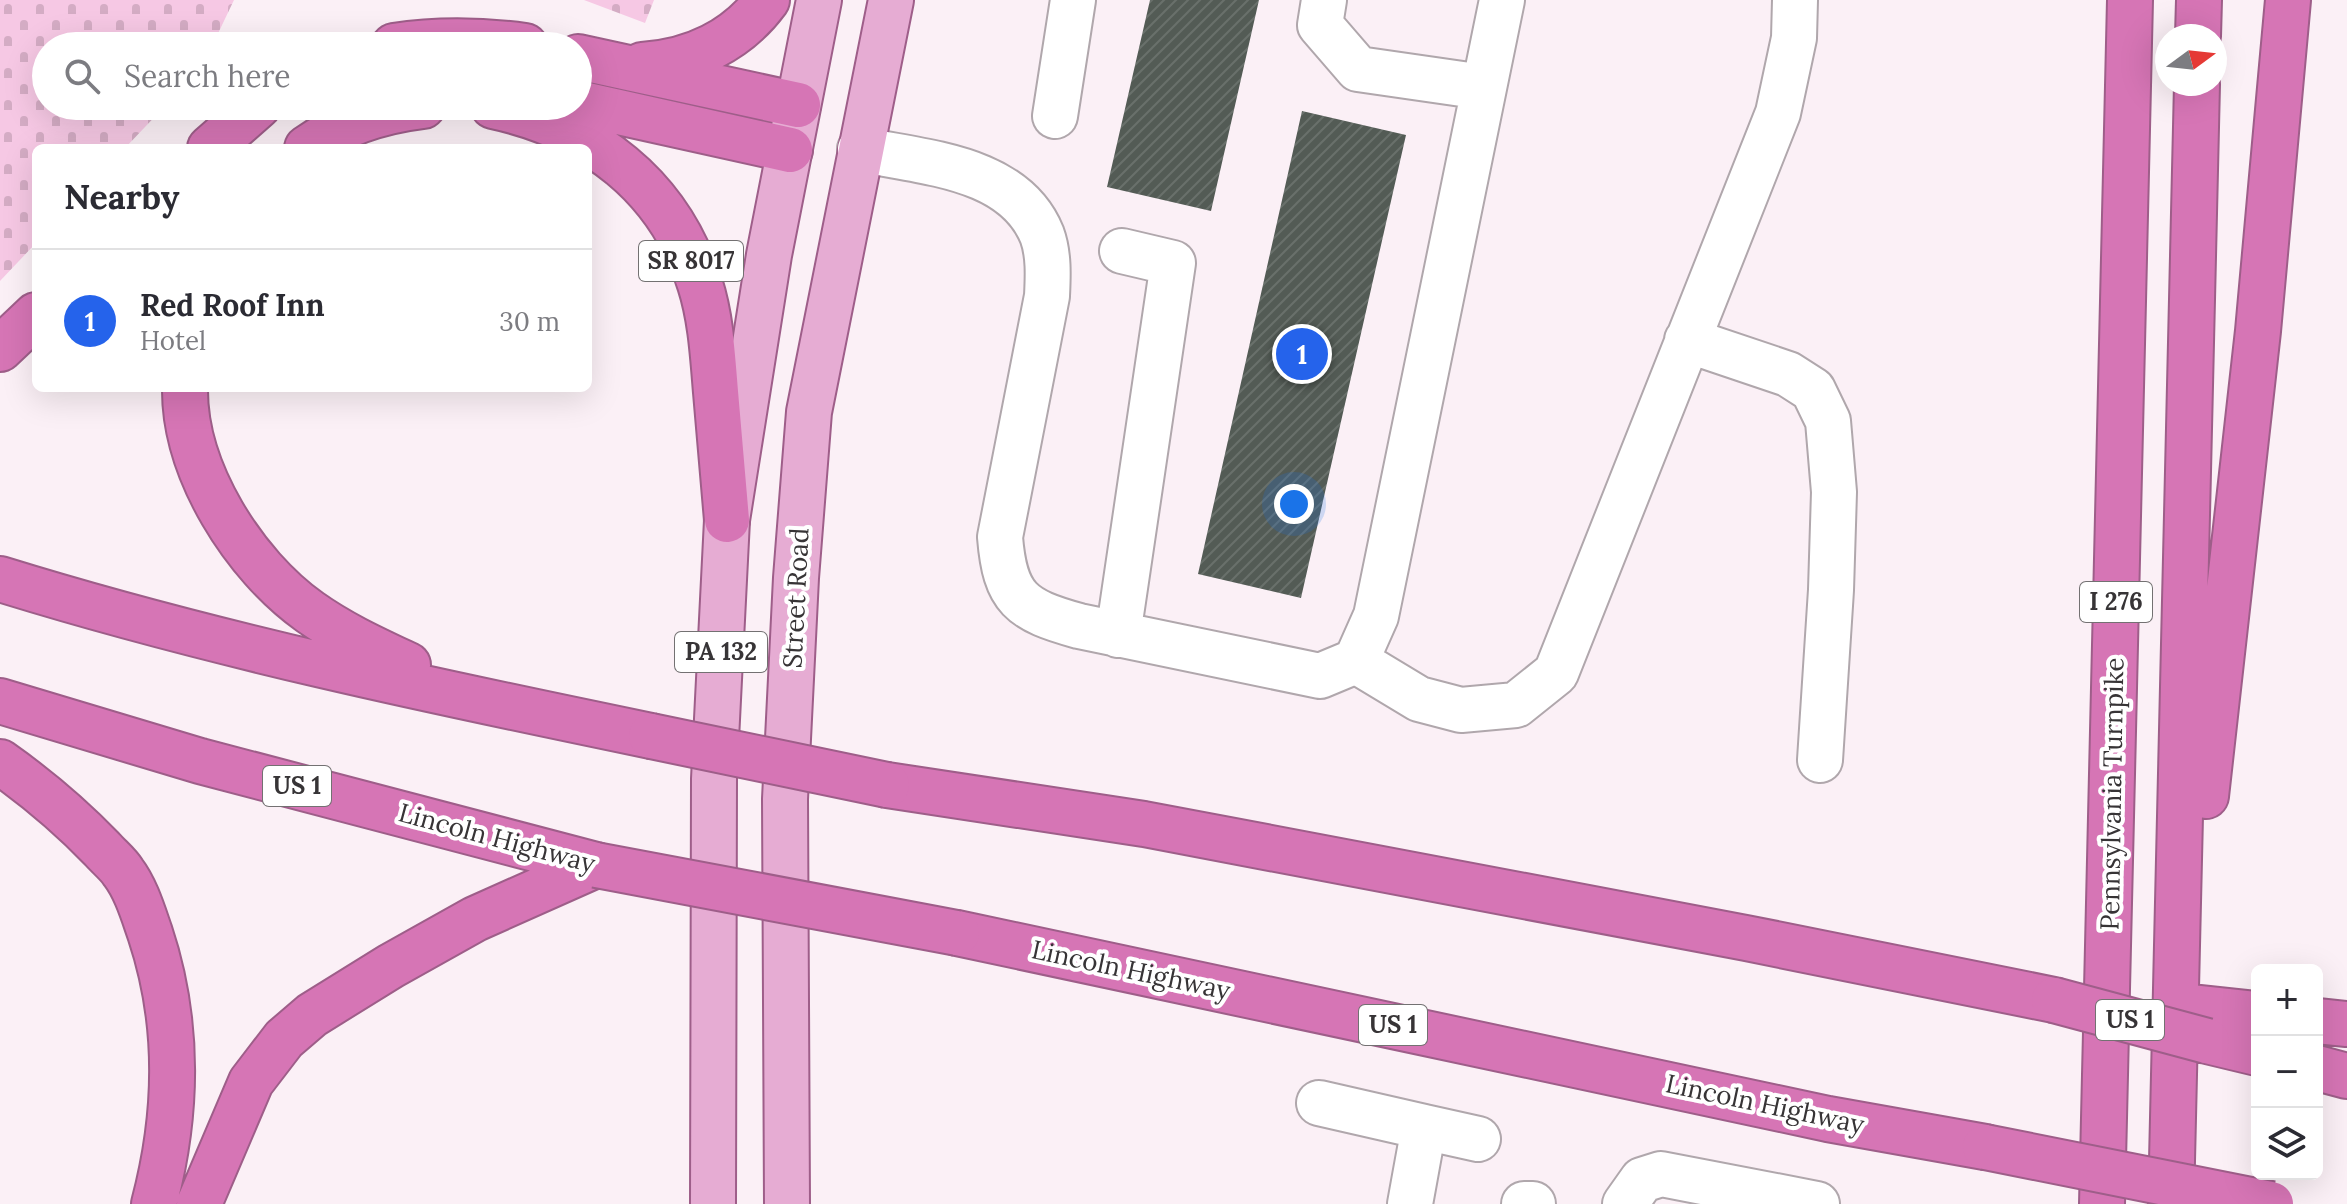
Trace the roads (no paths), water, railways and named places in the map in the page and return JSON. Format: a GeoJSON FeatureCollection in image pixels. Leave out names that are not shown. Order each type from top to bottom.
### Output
{"type":"FeatureCollection","features":[{"type":"Feature","properties":{"kind":"highway"},"geometry":{"type":"LineString","coordinates":[[621,66],[668,62],[708,50],[735,34],[767,0]]}},
{"type":"Feature","properties":{"kind":"highway","name":"Pennsylvania Turnpike"},"geometry":{"type":"LineString","coordinates":[[2102,1204],[2130,0]]}},
{"type":"Feature","properties":{"kind":"highway"},"geometry":{"type":"LineString","coordinates":[[2198,24],[2199,0]]}},
{"type":"Feature","properties":{"kind":"highway"},"geometry":{"type":"LineString","coordinates":[[2174,1088],[2256,347],[2288,0]]}},
{"type":"Feature","properties":{"kind":"highway"},"geometry":{"type":"LineString","coordinates":[[592,60],[798,105]]}},
{"type":"Feature","properties":{"kind":"highway","name":"I 276"},"geometry":{"type":"LineString","coordinates":[[2171,1204],[2197,96]]}},
{"type":"Feature","properties":{"kind":"highway"},"geometry":{"type":"LineString","coordinates":[[592,106],[790,150]]}},
{"type":"Feature","properties":{"kind":"highway"},"geometry":{"type":"LineString","coordinates":[[215,144],[242,120]]}},
{"type":"Feature","properties":{"kind":"highway"},"geometry":{"type":"LineString","coordinates":[[312,144],[364,120]]}},
{"type":"Feature","properties":{"kind":"highway","name":"SR 8017"},"geometry":{"type":"LineString","coordinates":[[545,120],[568,129],[605,152],[636,178],[665,212],[686,248],[700,284],[709,325],[727,520]]}},
{"type":"Feature","properties":{"kind":"highway"},"geometry":{"type":"LineString","coordinates":[[0,349],[32,319]]}},
{"type":"Feature","properties":{"kind":"highway"},"geometry":{"type":"LineString","coordinates":[[185,392],[190,434],[201,471],[218,508],[274,581],[309,611],[348,636],[486,702]]}},
{"type":"Feature","properties":{"kind":"highway","name":"US 1"},"geometry":{"type":"LineString","coordinates":[[0,579],[89,607],[486,702],[887,785],[1144,824],[2054,1000],[2199,1024],[2251,1050]]}},
{"type":"Feature","properties":{"kind":"highway","name":"Lincoln Highway"},"geometry":{"type":"LineString","coordinates":[[0,701],[200,761],[596,865],[957,933],[1828,1119],[2271,1204]]}},
{"type":"Feature","properties":{"kind":"highway"},"geometry":{"type":"LineString","coordinates":[[0,762],[65,812],[124,872],[142,911],[157,955],[173,1045],[174,1088],[170,1134],[154,1204]]}},
{"type":"Feature","properties":{"kind":"highway"},"geometry":{"type":"LineString","coordinates":[[199,1204],[251,1082],[284,1039],[312,1015],[475,919],[596,865]]}},
{"type":"Feature","properties":{"kind":"highway"},"geometry":{"type":"LineString","coordinates":[[2199,1024],[2251,1015]]}},
{"type":"Feature","properties":{"kind":"highway"},"geometry":{"type":"LineString","coordinates":[[2323,1022],[2347,1024]]}},
{"type":"Feature","properties":{"kind":"highway"},"geometry":{"type":"LineString","coordinates":[[2323,1070],[2347,1076]]}},
{"type":"Feature","properties":{"kind":"main road","name":"PA 132"},"geometry":{"type":"LineString","coordinates":[[713,1204],[714,779],[727,520],[769,255],[819,0]]}},
{"type":"Feature","properties":{"kind":"main road","name":"Street Road"},"geometry":{"type":"LineString","coordinates":[[787,1204],[785,799],[796,578],[809,412],[891,0]]}},
{"type":"Feature","properties":{"kind":"main road"},"geometry":{"type":"LineString","coordinates":[[798,105],[860,149]]}},
{"type":"Feature","properties":{"kind":"main road"},"geometry":{"type":"LineString","coordinates":[[790,150],[860,149]]}},
{"type":"Feature","properties":{"kind":"lane"},"geometry":{"type":"LineString","coordinates":[[1055,116],[1073,0]]}},
{"type":"Feature","properties":{"kind":"lane"},"geometry":{"type":"LineString","coordinates":[[1324,0],[1320,25],[1358,69],[1483,87]]}},
{"type":"Feature","properties":{"kind":"lane"},"geometry":{"type":"LineString","coordinates":[[860,149],[977,174],[1005,188],[1027,209],[1043,236],[1048,266],[1047,296],[1000,537],[1002,563],[1011,590],[1028,607],[1051,619],[1320,676],[1356,661],[1376,616],[1502,0]]}},
{"type":"Feature","properties":{"kind":"lane"},"geometry":{"type":"LineString","coordinates":[[1356,661],[1419,699],[1461,710],[1516,705],[1556,673],[1778,113],[1794,38],[1795,0]]}},
{"type":"Feature","properties":{"kind":"lane"},"geometry":{"type":"LineString","coordinates":[[1118,635],[1173,263],[1122,251]]}},
{"type":"Feature","properties":{"kind":"lane"},"geometry":{"type":"LineString","coordinates":[[1687,340],[1788,374],[1813,390],[1828,421],[1834,492],[1820,760]]}},
{"type":"Feature","properties":{"kind":"lane"},"geometry":{"type":"LineString","coordinates":[[1319,1103],[1478,1139]]}},
{"type":"Feature","properties":{"kind":"lane"},"geometry":{"type":"LineString","coordinates":[[1410,1204],[1424,1127]]}},
{"type":"Feature","properties":{"kind":"lane"},"geometry":{"type":"LineString","coordinates":[[1625,1204],[1642,1180],[1661,1174],[1817,1204]]}},
{"type":"Feature","properties":{"kind":"place","name":"Red Roof Inn"},"geometry":{"type":"Point","coordinates":[1302,354]}}]}
